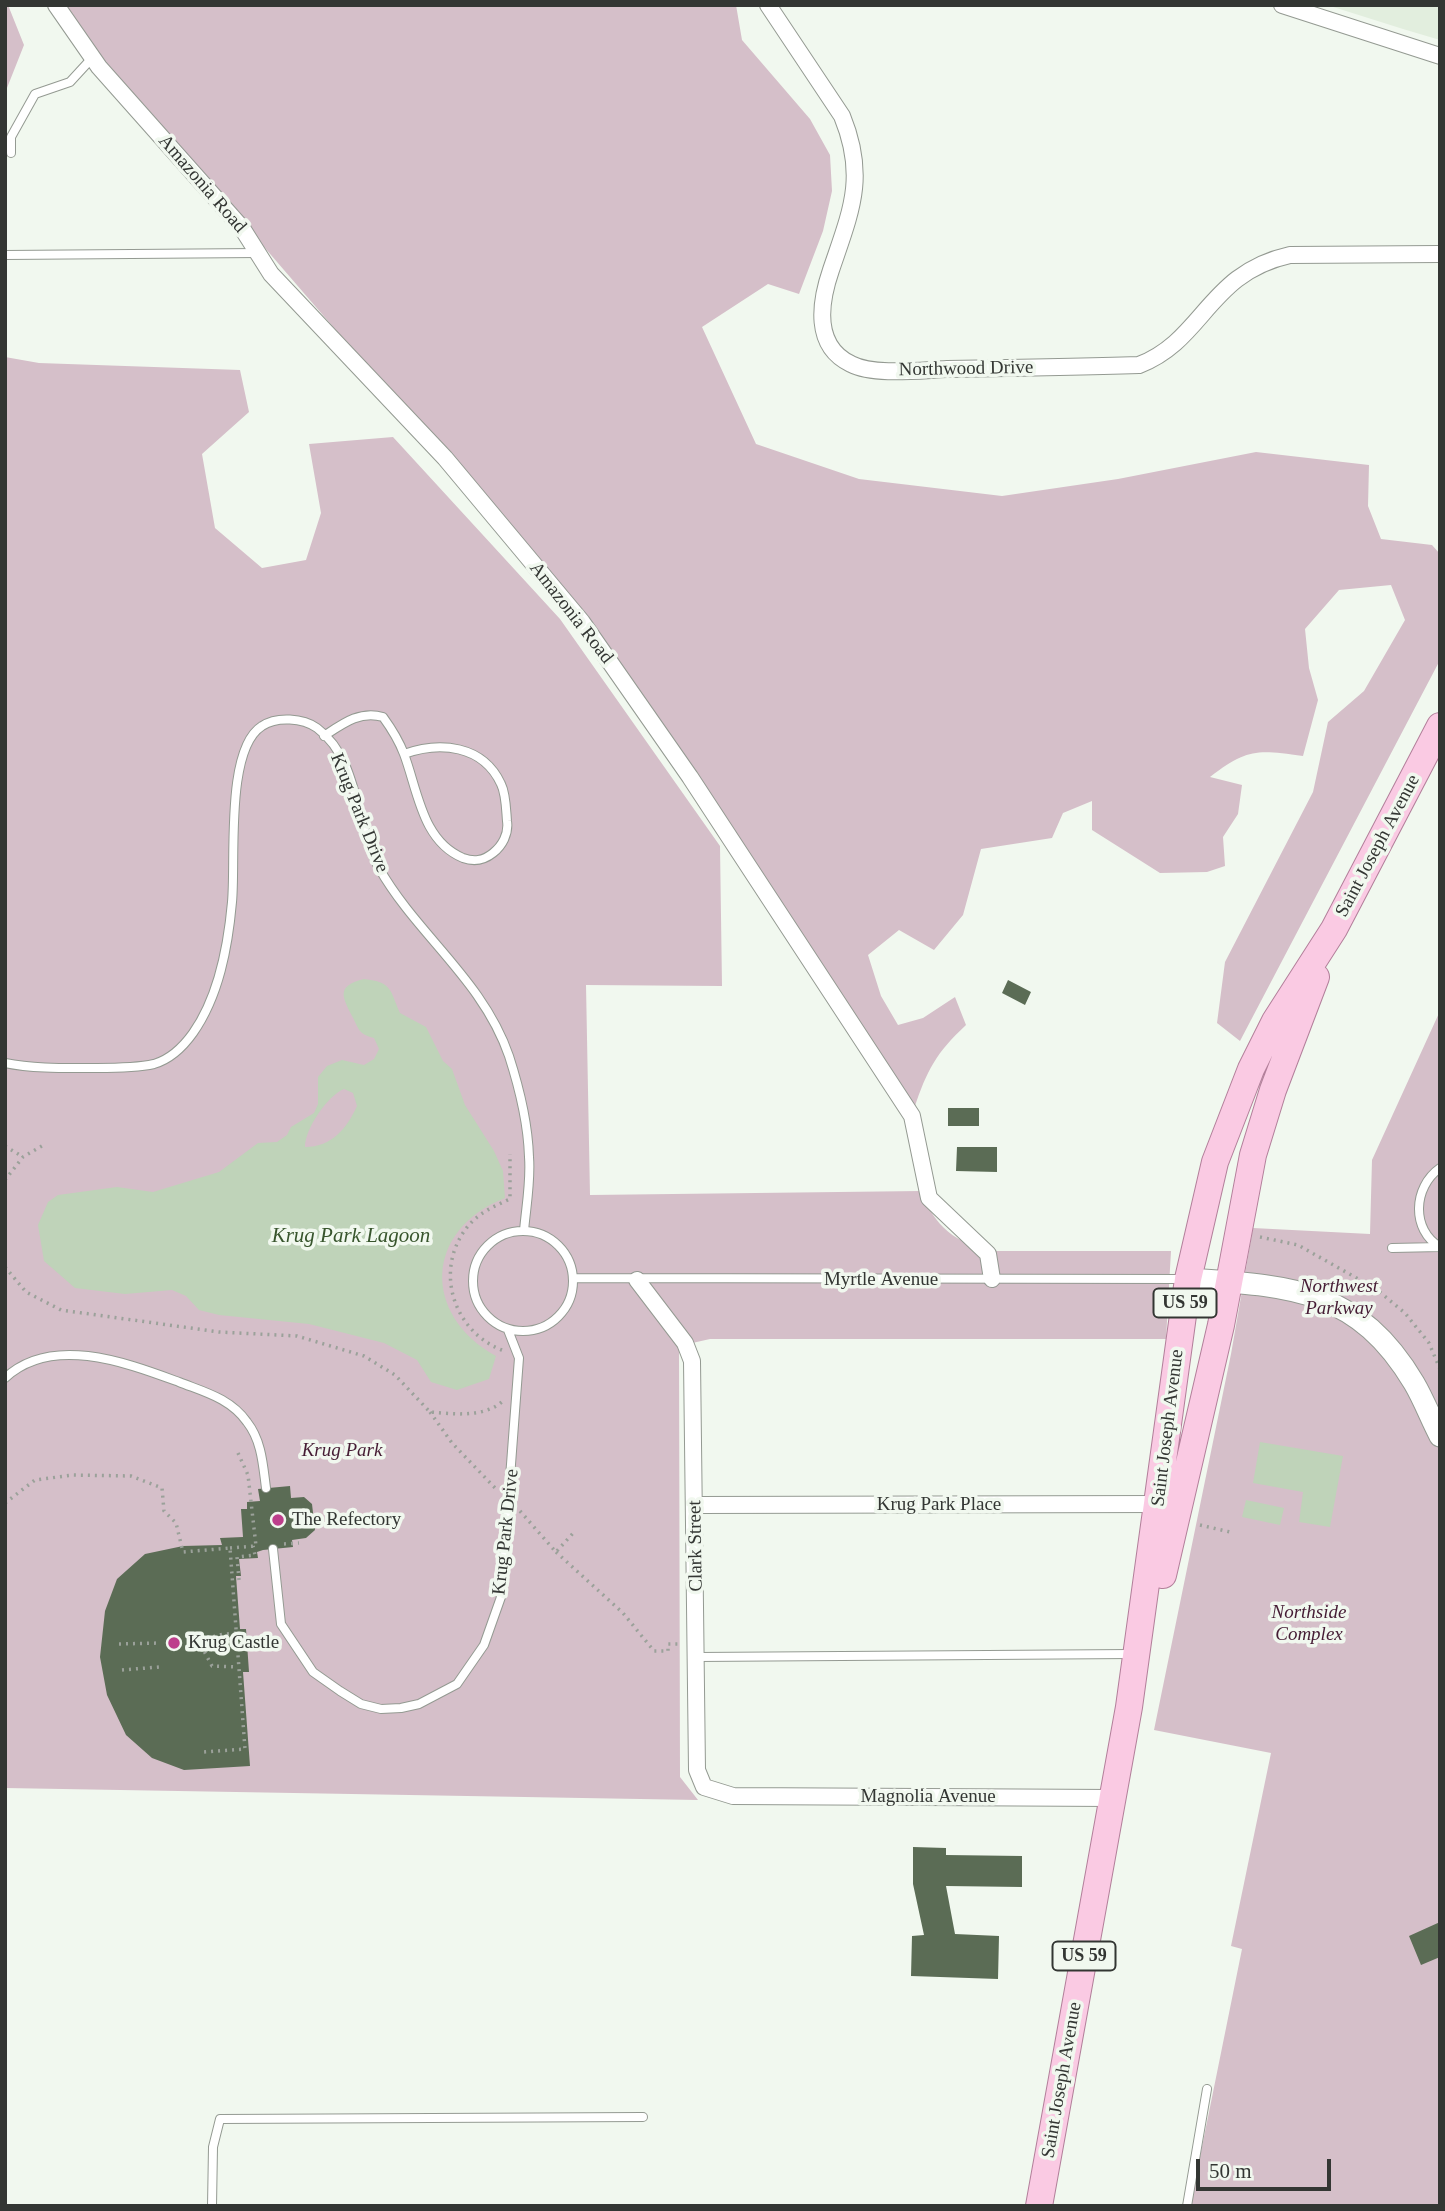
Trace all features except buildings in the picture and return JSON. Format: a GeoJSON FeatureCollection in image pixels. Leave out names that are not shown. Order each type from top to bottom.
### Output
{"type":"FeatureCollection","features":[{"type":"Feature","properties":{"kind":"main road","name":"Saint Joseph Avenue"},"geometry":{"type":"LineString","coordinates":[[1039,2206],[1129,1707],[1170,1504],[1188,1279],[1216,1162],[1251,1069],[1275,1021],[1334,929],[1440,726]]}},
{"type":"Feature","properties":{"kind":"main road","name":"Saint Joseph Avenue"},"geometry":{"type":"LineString","coordinates":[[1129,1707],[1136,1654],[1170,1504],[1228,1282],[1253,1155],[1273,1090],[1334,929]]}},
{"type":"Feature","properties":{"kind":"street","name":"Amazonia Road"},"geometry":{"type":"LineString","coordinates":[[56,5],[93,57],[242,228],[271,274],[445,458],[582,622],[697,787],[912,1116],[929,1198],[988,1254],[992,1279]]}},
{"type":"Feature","properties":{"kind":"street","name":"Northwood Drive"},"geometry":{"type":"LineString","coordinates":[[768,5],[842,116],[850,135],[856,191],[824,293],[820,321],[835,352],[851,364],[868,369],[910,370],[1139,365],[1162,357],[1231,282],[1266,260],[1290,255],[1440,254]]}},
{"type":"Feature","properties":{"kind":"street"},"geometry":{"type":"LineString","coordinates":[[1282,5],[1440,56]]}},
{"type":"Feature","properties":{"kind":"street"},"geometry":{"type":"LineString","coordinates":[[1188,1279],[1304,1291],[1343,1307],[1380,1335],[1414,1383],[1440,1436]]}},
{"type":"Feature","properties":{"kind":"street","name":"Clark Street"},"geometry":{"type":"LineString","coordinates":[[637,1280],[685,1343],[692,1361],[696,1506],[697,1770],[704,1787],[720,1795],[744,1796]]}},
{"type":"Feature","properties":{"kind":"street","name":"Krug Park Place"},"geometry":{"type":"LineString","coordinates":[[696,1506],[1170,1504]]}},
{"type":"Feature","properties":{"kind":"street","name":"Magnolia Avenue"},"geometry":{"type":"LineString","coordinates":[[744,1796],[1113,1798]]}},
{"type":"Feature","properties":{"kind":"lane"},"geometry":{"type":"LineString","coordinates":[[12,153],[11,137],[35,94],[70,82],[93,57]]}},
{"type":"Feature","properties":{"kind":"lane"},"geometry":{"type":"LineString","coordinates":[[5,256],[258,253]]}},
{"type":"Feature","properties":{"kind":"lane"},"geometry":{"type":"LineString","coordinates":[[324,736],[349,720],[371,713],[383,717],[404,754],[415,796],[431,830],[454,854],[472,862],[487,859],[502,846],[508,826],[502,785],[489,765],[471,751],[432,746],[404,754]]}},
{"type":"Feature","properties":{"kind":"lane","name":"Krug Park Drive"},"geometry":{"type":"LineString","coordinates":[[5,1063],[65,1068],[115,1068],[156,1064],[181,1050],[204,1017],[227,942],[233,901],[235,791],[245,751],[262,726],[292,718],[317,728],[338,752],[355,792],[377,865],[392,889],[474,987],[509,1056],[524,1114],[530,1158],[524,1231]]}},
{"type":"Feature","properties":{"kind":"lane"},"geometry":{"type":"LineString","coordinates":[[1440,1168],[1424,1186],[1418,1205],[1421,1227],[1429,1240],[1440,1247]]}},
{"type":"Feature","properties":{"kind":"lane"},"geometry":{"type":"LineString","coordinates":[[524,1231],[542,1235],[558,1245],[569,1260],[574,1278],[571,1297],[562,1314],[528,1332],[495,1324],[477,1302],[473,1274],[486,1248],[510,1233],[524,1231]]}},
{"type":"Feature","properties":{"kind":"lane"},"geometry":{"type":"LineString","coordinates":[[1392,1248],[1440,1247]]}},
{"type":"Feature","properties":{"kind":"lane","name":"Myrtle Avenue"},"geometry":{"type":"LineString","coordinates":[[574,1278],[1188,1279]]}},
{"type":"Feature","properties":{"kind":"lane","name":"Krug Park Drive"},"geometry":{"type":"LineString","coordinates":[[273,1549],[281,1624],[313,1672],[361,1704],[381,1709],[419,1704],[457,1684],[484,1645],[501,1597],[519,1358],[508,1329]]}},
{"type":"Feature","properties":{"kind":"lane"},"geometry":{"type":"LineString","coordinates":[[5,1378],[16,1368],[49,1358],[94,1356],[133,1365],[226,1400],[248,1422],[260,1448],[266,1488]]}},
{"type":"Feature","properties":{"kind":"lane"},"geometry":{"type":"LineString","coordinates":[[697,1650],[1136,1654]]}},
{"type":"Feature","properties":{"kind":"lane"},"geometry":{"type":"LineString","coordinates":[[1186,2206],[1207,2089]]}},
{"type":"Feature","properties":{"kind":"lane"},"geometry":{"type":"LineString","coordinates":[[212,2206],[213,2147],[220,2119],[643,2118]]}},
{"type":"Feature","properties":{"kind":"path"},"geometry":{"type":"LineString","coordinates":[[5,1146],[23,1157]]}},
{"type":"Feature","properties":{"kind":"path"},"geometry":{"type":"LineString","coordinates":[[5,1180],[23,1157],[42,1146]]}},
{"type":"Feature","properties":{"kind":"path"},"geometry":{"type":"LineString","coordinates":[[510,1154],[510,1199],[482,1213],[470,1223],[459,1238],[450,1268],[453,1297],[468,1329],[480,1340],[511,1353]]}},
{"type":"Feature","properties":{"kind":"path"},"geometry":{"type":"LineString","coordinates":[[1258,1237],[1298,1245],[1376,1289],[1405,1313],[1429,1343],[1440,1369]]}},
{"type":"Feature","properties":{"kind":"path"},"geometry":{"type":"LineString","coordinates":[[5,1267],[12,1278]]}},
{"type":"Feature","properties":{"kind":"path"},"geometry":{"type":"LineString","coordinates":[[5,1272],[40,1302],[85,1316],[313,1339],[379,1363],[430,1412],[452,1443],[500,1493]]}},
{"type":"Feature","properties":{"kind":"path"},"geometry":{"type":"LineString","coordinates":[[430,1412],[453,1414],[487,1410],[499,1405],[510,1393]]}},
{"type":"Feature","properties":{"kind":"path"},"geometry":{"type":"LineString","coordinates":[[238,1453],[248,1475],[254,1546],[254,1555],[237,1557],[239,1580]]}},
{"type":"Feature","properties":{"kind":"path"},"geometry":{"type":"LineString","coordinates":[[5,1503],[35,1480],[73,1475],[131,1476],[162,1488],[164,1511],[176,1523],[183,1552],[230,1548],[245,1749],[204,1752]]}},
{"type":"Feature","properties":{"kind":"path"},"geometry":{"type":"LineString","coordinates":[[520,1511],[556,1552],[623,1613],[654,1651],[668,1651],[668,1644],[697,1650]]}},
{"type":"Feature","properties":{"kind":"path"},"geometry":{"type":"LineString","coordinates":[[1200,1525],[1230,1532]]}},
{"type":"Feature","properties":{"kind":"path"},"geometry":{"type":"LineString","coordinates":[[556,1552],[575,1531]]}},
{"type":"Feature","properties":{"kind":"path"},"geometry":{"type":"LineString","coordinates":[[288,1544],[299,1543]]}},
{"type":"Feature","properties":{"kind":"path"},"geometry":{"type":"LineString","coordinates":[[236,1633],[213,1636],[208,1639],[204,1651],[212,1666],[238,1667]]}},
{"type":"Feature","properties":{"kind":"path"},"geometry":{"type":"LineString","coordinates":[[119,1644],[160,1643]]}},
{"type":"Feature","properties":{"kind":"path"},"geometry":{"type":"LineString","coordinates":[[122,1670],[159,1667]]}},
{"type":"Feature","properties":{"kind":"shaded area"},"geometry":{"type":"Polygon","coordinates":[[[1327,5],[1440,5],[1440,40],[1403,29],[1327,5]]]}},
{"type":"Feature","properties":{"kind":"green space"},"geometry":{"type":"Polygon","coordinates":[[[5,5],[8,5],[24,45],[5,93],[5,5]]]}},
{"type":"Feature","properties":{"kind":"green space"},"geometry":{"type":"Polygon","coordinates":[[[59,5],[736,5],[742,40],[810,119],[830,155],[832,191],[823,231],[799,294],[768,284],[702,327],[756,444],[859,479],[1002,496],[1118,479],[1256,452],[1369,465],[1368,506],[1381,539],[1432,545],[1440,554],[1440,660],[1240,1041],[1217,1023],[1225,962],[1313,792],[1328,722],[1364,691],[1405,620],[1391,585],[1339,590],[1305,629],[1309,668],[1318,700],[1303,756],[1254,753],[1234,761],[1210,777],[1242,785],[1238,814],[1223,837],[1225,866],[1207,872],[1160,873],[1092,830],[1092,801],[1063,813],[1052,838],[981,849],[963,915],[934,950],[899,930],[868,955],[881,996],[898,1025],[923,1018],[955,997],[966,1025],[947,1044],[934,1063],[923,1083],[914,1109],[580,613],[115,78],[59,5]]]}},
{"type":"Feature","properties":{"kind":"green space","name":"Krug Park"},"geometry":{"type":"Polygon","coordinates":[[[5,357],[39,363],[240,370],[249,412],[202,454],[215,528],[262,568],[306,560],[321,513],[309,444],[393,437],[560,619],[720,846],[722,986],[586,985],[590,1195],[921,1191],[933,1214],[948,1232],[980,1248],[993,1251],[1171,1251],[1166,1339],[710,1339],[679,1346],[680,1777],[698,1800],[5,1788],[5,357]]]}},
{"type":"Feature","properties":{"kind":"green space","name":"Northside Complex"},"geometry":{"type":"Polygon","coordinates":[[[1440,1011],[1440,2206],[1190,2206],[1242,1949],[1231,1946],[1271,1753],[1154,1730],[1231,1354],[1253,1228],[1370,1234],[1372,1160],[1440,1011]]]}},
{"type":"Feature","properties":{"kind":"water","name":"Krug Park Lagoon"},"geometry":{"type":"Polygon","coordinates":[[[364,979],[385,985],[392,993],[400,1013],[426,1027],[443,1061],[452,1069],[465,1105],[494,1151],[503,1171],[505,1198],[478,1212],[459,1230],[447,1251],[442,1274],[445,1296],[455,1319],[472,1339],[496,1356],[489,1379],[457,1390],[431,1382],[417,1360],[384,1343],[309,1324],[219,1315],[199,1310],[186,1296],[172,1290],[125,1294],[75,1288],[44,1261],[38,1225],[48,1202],[58,1195],[117,1187],[153,1192],[219,1172],[258,1143],[277,1142],[287,1135],[291,1127],[314,1113],[318,1104],[318,1077],[327,1066],[342,1060],[364,1065],[374,1059],[379,1049],[374,1038],[360,1030],[346,1003],[345,989],[364,979]],[[344,1089],[331,1098],[313,1123],[305,1147],[323,1144],[343,1129],[357,1106],[353,1093],[344,1089]]]}},
{"type":"Feature","properties":{"kind":"water"},"geometry":{"type":"Polygon","coordinates":[[[1260,1442],[1343,1456],[1330,1527],[1299,1522],[1303,1492],[1253,1483],[1260,1442]]]}},
{"type":"Feature","properties":{"kind":"water"},"geometry":{"type":"Polygon","coordinates":[[[1246,1500],[1284,1508],[1280,1525],[1242,1517],[1246,1500]]]}},
{"type":"Feature","properties":{"kind":"place","name":"The Refectory"},"geometry":{"type":"Point","coordinates":[278,1520]}},
{"type":"Feature","properties":{"kind":"place","name":"Krug Castle"},"geometry":{"type":"Point","coordinates":[174,1643]}},
{"type":"Feature","properties":{"kind":"park label","name":"Northwest Parkway"},"geometry":{"type":"Point","coordinates":[1339,1298]}}]}
